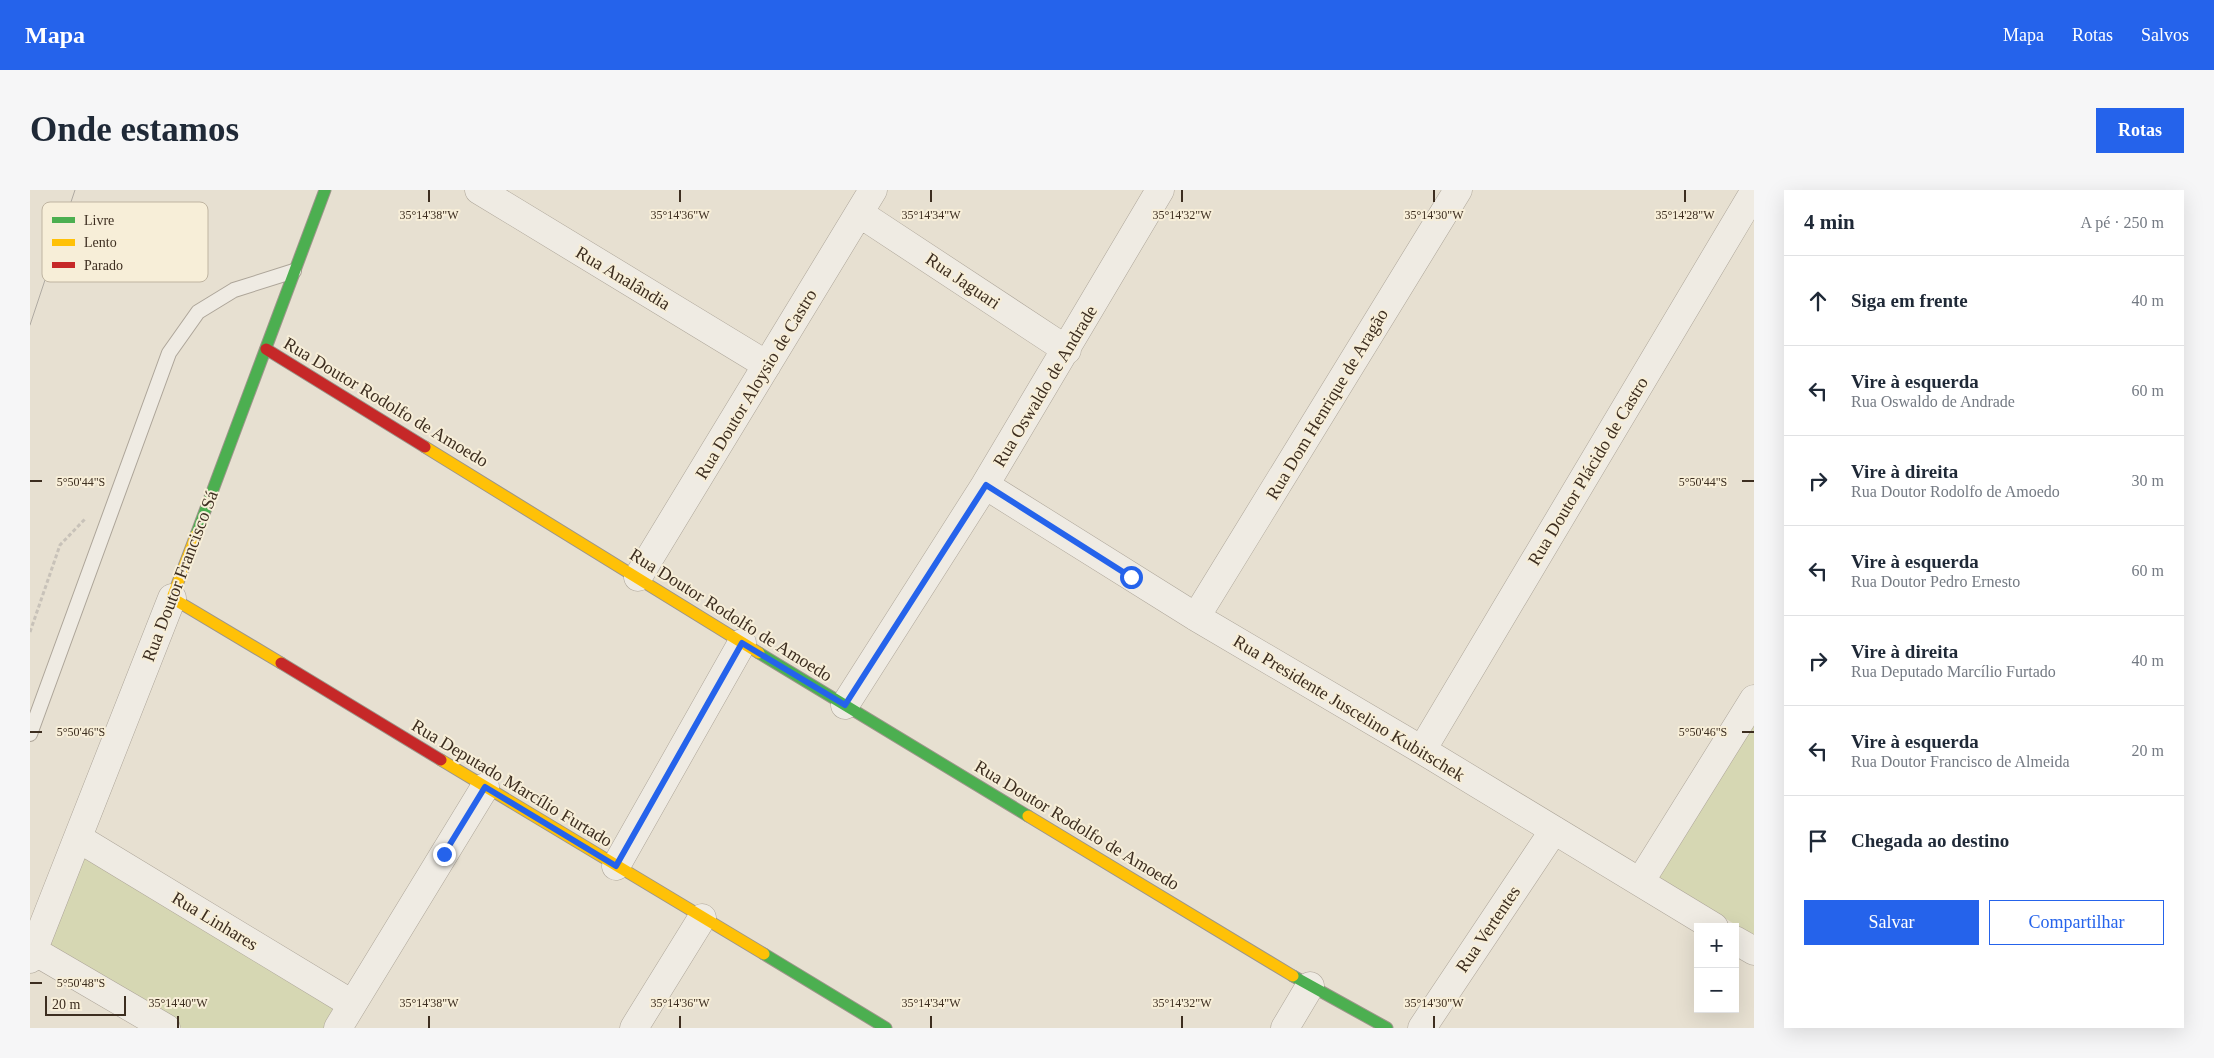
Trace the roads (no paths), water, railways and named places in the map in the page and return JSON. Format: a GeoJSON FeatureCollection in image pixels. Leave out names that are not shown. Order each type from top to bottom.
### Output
{"type":"FeatureCollection","features":[{"type":"Feature","properties":{"kind":"street","name":"Rua Doutor Francisco Sá"},"geometry":{"type":"LineString","coordinates":[[32,955],[172,598],[325,190]]}},
{"type":"Feature","properties":{"kind":"street","name":"Rua Analândia"},"geometry":{"type":"LineString","coordinates":[[479,190],[767,365]]}},
{"type":"Feature","properties":{"kind":"street","name":"Rua Oswaldo de Andrade"},"geometry":{"type":"LineString","coordinates":[[845,705],[986,485],[1160,190]]}},
{"type":"Feature","properties":{"kind":"street","name":"Rua Dom Henrique de Aragão"},"geometry":{"type":"LineString","coordinates":[[1196,617],[1458,190]]}},
{"type":"Feature","properties":{"kind":"street","name":"Rua Doutor Plácido de Castro"},"geometry":{"type":"LineString","coordinates":[[1422,750],[1754,192]]}},
{"type":"Feature","properties":{"kind":"street","name":"Rua Doutor Aloysio de Castro"},"geometry":{"type":"LineString","coordinates":[[638,577],[866,201]]}},
{"type":"Feature","properties":{"kind":"street","name":"Rua Jaguari"},"geometry":{"type":"LineString","coordinates":[[866,201],[1067,350]]}},
{"type":"Feature","properties":{"kind":"street","name":"Rua Doutor Rodolfo de Amoedo"},"geometry":{"type":"LineString","coordinates":[[266,349],[638,577],[742,643],[1310,986],[1387,1028]]}},
{"type":"Feature","properties":{"kind":"street","name":"Rua Presidente Juscelino Kubitschek"},"geometry":{"type":"LineString","coordinates":[[986,485],[1196,617],[1422,750],[1707,923]]}},
{"type":"Feature","properties":{"kind":"street","name":"Rua Deputado Marcílio Furtado"},"geometry":{"type":"LineString","coordinates":[[172,598],[886,1028]]}},
{"type":"Feature","properties":{"kind":"street"},"geometry":{"type":"LineString","coordinates":[[616,866],[742,643]]}},
{"type":"Feature","properties":{"kind":"street"},"geometry":{"type":"LineString","coordinates":[[1640,882],[1754,699]]}},
{"type":"Feature","properties":{"kind":"street"},"geometry":{"type":"LineString","coordinates":[[338,1028],[485,787]]}},
{"type":"Feature","properties":{"kind":"street","name":"Rua Vertentes"},"geometry":{"type":"LineString","coordinates":[[1422,1028],[1554,830]]}},
{"type":"Feature","properties":{"kind":"street","name":"Rua Linhares"},"geometry":{"type":"LineString","coordinates":[[78,838],[352,1004]]}},
{"type":"Feature","properties":{"kind":"street"},"geometry":{"type":"LineString","coordinates":[[634,1028],[702,918]]}},
{"type":"Feature","properties":{"kind":"street"},"geometry":{"type":"LineString","coordinates":[[1739,942],[1754,951]]}},
{"type":"Feature","properties":{"kind":"street"},"geometry":{"type":"LineString","coordinates":[[32,955],[166,1028]]}},
{"type":"Feature","properties":{"kind":"street"},"geometry":{"type":"LineString","coordinates":[[1286,1028],[1310,986]]}},
{"type":"Feature","properties":{"kind":"lane"},"geometry":{"type":"LineString","coordinates":[[30,734],[169,353],[198,312],[234,290],[294,271]]}},
{"type":"Feature","properties":{"kind":"tram line"},"geometry":{"type":"LineString","coordinates":[[71,202],[75,190]]}},
{"type":"Feature","properties":{"kind":"tram line"},"geometry":{"type":"LineString","coordinates":[[30,325],[44,282]]}}]}
